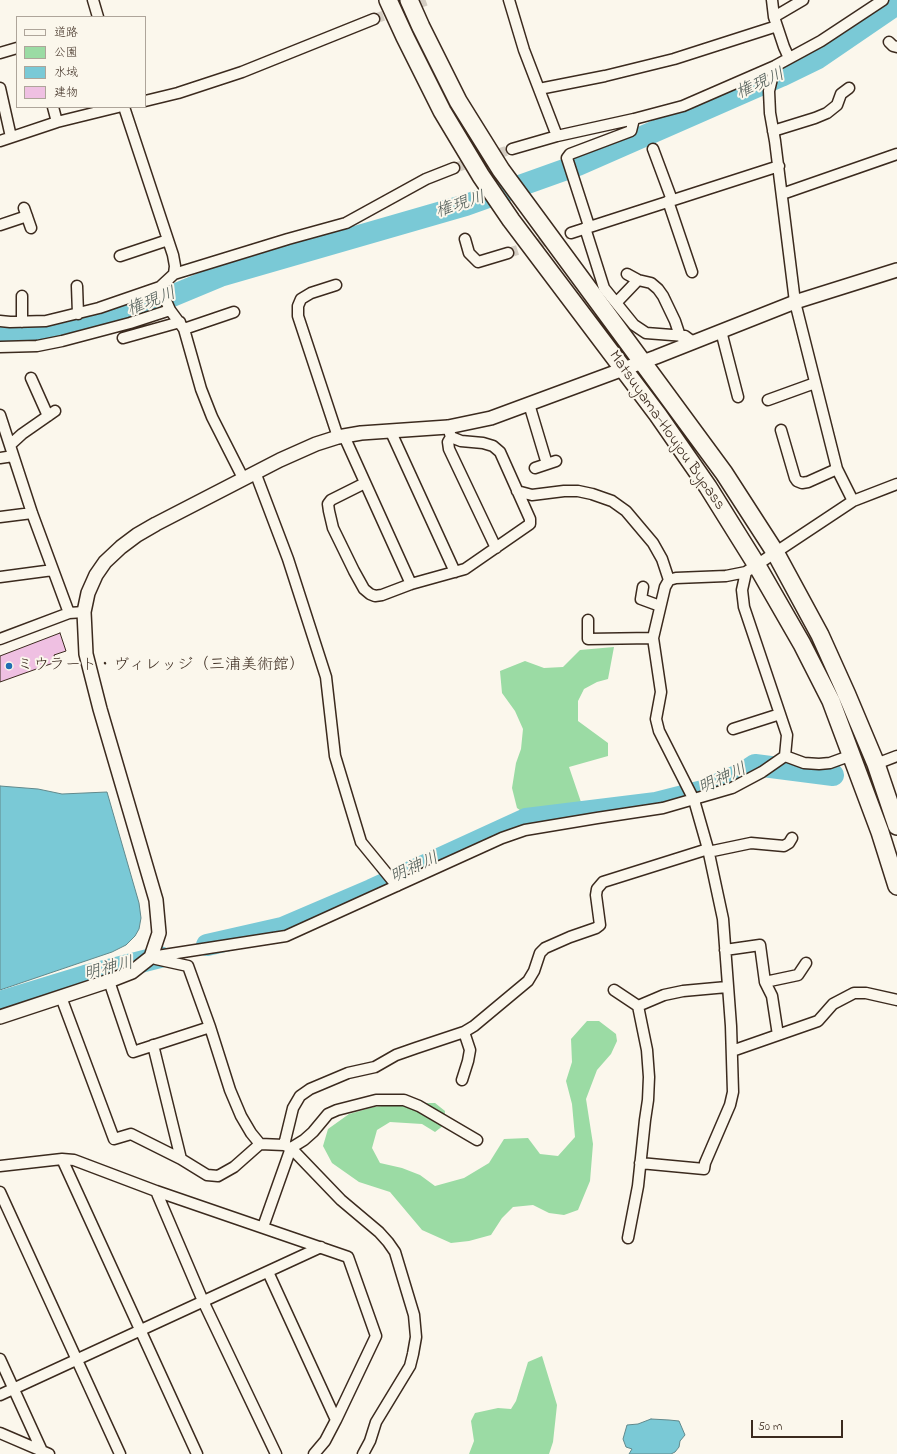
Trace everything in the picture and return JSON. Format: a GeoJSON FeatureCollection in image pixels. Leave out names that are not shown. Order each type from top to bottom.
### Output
{"type":"FeatureCollection","features":[{"type":"Feature","properties":{"kind":"highway","name":"Matsuyama-Houjou Bypass"},"geometry":{"type":"LineString","coordinates":[[388,0],[442,111],[481,176],[511,220],[658,415],[708,486],[751,568],[802,644],[831,701],[880,832],[897,886]]}},
{"type":"Feature","properties":{"kind":"highway","name":"Matsuyama-Houjou Bypass"},"geometry":{"type":"LineString","coordinates":[[409,0],[458,101],[501,170],[642,362],[674,403],[724,473],[775,552],[820,635],[876,764],[897,826]]}},
{"type":"Feature","properties":{"kind":"street"},"geometry":{"type":"LineString","coordinates":[[93,0],[94,16]]}},
{"type":"Feature","properties":{"kind":"street"},"geometry":{"type":"LineString","coordinates":[[509,0],[522,44],[557,136]]}},
{"type":"Feature","properties":{"kind":"street"},"geometry":{"type":"LineString","coordinates":[[772,0],[776,21],[789,58]]}},
{"type":"Feature","properties":{"kind":"street"},"geometry":{"type":"LineString","coordinates":[[539,90],[664,62],[776,21],[803,0]]}},
{"type":"Feature","properties":{"kind":"street"},"geometry":{"type":"LineString","coordinates":[[512,149],[557,136],[684,106],[774,69],[789,58],[821,41],[883,0]]}},
{"type":"Feature","properties":{"kind":"street"},"geometry":{"type":"LineString","coordinates":[[146,101],[178,93],[242,72],[374,19]]}},
{"type":"Feature","properties":{"kind":"street"},"geometry":{"type":"LineString","coordinates":[[0,52],[16,48]]}},
{"type":"Feature","properties":{"kind":"street"},"geometry":{"type":"LineString","coordinates":[[774,69],[769,91],[770,113],[782,194],[795,302],[837,469],[853,500]]}},
{"type":"Feature","properties":{"kind":"street"},"geometry":{"type":"LineString","coordinates":[[0,88],[11,137]]}},
{"type":"Feature","properties":{"kind":"street"},"geometry":{"type":"LineString","coordinates":[[773,131],[827,113],[837,105],[840,94],[850,88]]}},
{"type":"Feature","properties":{"kind":"street"},"geometry":{"type":"LineString","coordinates":[[54,108],[57,122]]}},
{"type":"Feature","properties":{"kind":"street"},"geometry":{"type":"LineString","coordinates":[[0,141],[57,122],[114,108]]}},
{"type":"Feature","properties":{"kind":"street"},"geometry":{"type":"LineString","coordinates":[[124,108],[176,266],[174,274]]}},
{"type":"Feature","properties":{"kind":"street"},"geometry":{"type":"LineString","coordinates":[[634,119],[631,131],[570,154],[567,158],[604,288],[634,325],[646,333],[685,336],[693,342]]}},
{"type":"Feature","properties":{"kind":"street"},"geometry":{"type":"LineString","coordinates":[[653,149],[692,272]]}},
{"type":"Feature","properties":{"kind":"street"},"geometry":{"type":"LineString","coordinates":[[782,194],[897,154]]}},
{"type":"Feature","properties":{"kind":"street"},"geometry":{"type":"LineString","coordinates":[[571,233],[778,166]]}},
{"type":"Feature","properties":{"kind":"street"},"geometry":{"type":"LineString","coordinates":[[0,321],[46,322],[99,308],[160,288],[174,274],[346,223],[426,179],[454,168]]}},
{"type":"Feature","properties":{"kind":"street"},"geometry":{"type":"LineString","coordinates":[[0,225],[26,212],[31,228]]}},
{"type":"Feature","properties":{"kind":"street"},"geometry":{"type":"LineString","coordinates":[[465,239],[469,253],[478,262],[508,253]]}},
{"type":"Feature","properties":{"kind":"street"},"geometry":{"type":"LineString","coordinates":[[120,256],[168,240]]}},
{"type":"Feature","properties":{"kind":"street"},"geometry":{"type":"LineString","coordinates":[[151,958],[159,933],[156,900],[86,654],[84,612],[88,593],[96,575],[105,562],[138,535],[156,524],[255,472],[316,444],[341,436],[390,430],[449,432],[642,362],[795,302],[897,270]]}},
{"type":"Feature","properties":{"kind":"street"},"geometry":{"type":"LineString","coordinates":[[627,274],[638,280],[651,283],[658,289],[675,321],[680,336]]}},
{"type":"Feature","properties":{"kind":"street"},"geometry":{"type":"LineString","coordinates":[[616,303],[638,280]]}},
{"type":"Feature","properties":{"kind":"street"},"geometry":{"type":"LineString","coordinates":[[336,285],[311,293],[301,299],[298,306],[298,316],[341,436],[365,483],[411,584]]}},
{"type":"Feature","properties":{"kind":"street"},"geometry":{"type":"LineString","coordinates":[[77,286],[78,314]]}},
{"type":"Feature","properties":{"kind":"street"},"geometry":{"type":"LineString","coordinates":[[160,288],[170,308],[182,325],[209,410],[243,478]]}},
{"type":"Feature","properties":{"kind":"street"},"geometry":{"type":"LineString","coordinates":[[22,296],[22,322]]}},
{"type":"Feature","properties":{"kind":"street"},"geometry":{"type":"LineString","coordinates":[[0,347],[37,346],[62,342],[130,324],[170,308]]}},
{"type":"Feature","properties":{"kind":"street"},"geometry":{"type":"LineString","coordinates":[[123,338],[234,312]]}},
{"type":"Feature","properties":{"kind":"street"},"geometry":{"type":"LineString","coordinates":[[721,331],[738,397]]}},
{"type":"Feature","properties":{"kind":"street"},"geometry":{"type":"LineString","coordinates":[[10,446],[22,434],[52,413],[31,378]]}},
{"type":"Feature","properties":{"kind":"street"},"geometry":{"type":"LineString","coordinates":[[768,400],[815,384]]}},
{"type":"Feature","properties":{"kind":"street"},"geometry":{"type":"LineString","coordinates":[[529,404],[552,463],[535,468]]}},
{"type":"Feature","properties":{"kind":"street"},"geometry":{"type":"LineString","coordinates":[[0,415],[32,513],[69,613]]}},
{"type":"Feature","properties":{"kind":"street"},"geometry":{"type":"LineString","coordinates":[[390,430],[455,572]]}},
{"type":"Feature","properties":{"kind":"street"},"geometry":{"type":"LineString","coordinates":[[781,430],[797,481],[802,483],[808,482],[837,469]]}},
{"type":"Feature","properties":{"kind":"street"},"geometry":{"type":"LineString","coordinates":[[365,483],[331,500],[328,504],[328,511],[333,528],[364,589],[375,596],[382,595],[411,584],[465,569],[530,524],[530,520],[500,452],[493,446],[482,443],[461,441],[449,432]]}},
{"type":"Feature","properties":{"kind":"street"},"geometry":{"type":"LineString","coordinates":[[449,432],[449,449],[496,548]]}},
{"type":"Feature","properties":{"kind":"street"},"geometry":{"type":"LineString","coordinates":[[0,458],[13,456]]}},
{"type":"Feature","properties":{"kind":"street"},"geometry":{"type":"LineString","coordinates":[[255,472],[288,559],[326,677],[336,756],[361,842],[397,886]]}},
{"type":"Feature","properties":{"kind":"street"},"geometry":{"type":"LineString","coordinates":[[640,1163],[704,1169],[705,1163],[731,1099],[732,1092],[732,1051],[723,919],[708,851],[694,800],[659,731],[656,719],[662,692],[653,638],[665,587],[669,580],[676,578],[726,576],[751,568],[853,500],[897,484]]}},
{"type":"Feature","properties":{"kind":"street"},"geometry":{"type":"LineString","coordinates":[[518,491],[532,495],[564,491],[578,491],[612,501],[626,511],[653,542],[662,559],[669,580]]}},
{"type":"Feature","properties":{"kind":"street"},"geometry":{"type":"LineString","coordinates":[[0,518],[32,513]]}},
{"type":"Feature","properties":{"kind":"street"},"geometry":{"type":"LineString","coordinates":[[0,1017],[109,981],[132,972],[151,958],[286,936],[502,838],[525,830],[663,808],[732,788],[762,772],[784,756],[787,735],[744,607],[742,590],[751,568]]}},
{"type":"Feature","properties":{"kind":"street"},"geometry":{"type":"LineString","coordinates":[[0,577],[53,570]]}},
{"type":"Feature","properties":{"kind":"street"},"geometry":{"type":"LineString","coordinates":[[643,587],[641,599],[660,606]]}},
{"type":"Feature","properties":{"kind":"street"},"geometry":{"type":"LineString","coordinates":[[0,639],[69,613],[84,612]]}},
{"type":"Feature","properties":{"kind":"street"},"geometry":{"type":"LineString","coordinates":[[588,620],[588,639],[653,638]]}},
{"type":"Feature","properties":{"kind":"street"},"geometry":{"type":"LineString","coordinates":[[733,729],[780,714]]}},
{"type":"Feature","properties":{"kind":"street"},"geometry":{"type":"LineString","coordinates":[[784,756],[804,763],[819,764],[830,763],[852,755]]}},
{"type":"Feature","properties":{"kind":"street"},"geometry":{"type":"LineString","coordinates":[[876,764],[897,756]]}},
{"type":"Feature","properties":{"kind":"street"},"geometry":{"type":"LineString","coordinates":[[263,1227],[288,1146],[293,1108],[300,1096],[310,1089],[348,1073],[375,1067],[396,1055],[464,1032],[474,1026],[528,981],[534,971],[540,953],[545,948],[596,928],[600,925],[596,895],[597,889],[602,882],[708,851],[750,843],[784,846],[789,843],[792,838]]}},
{"type":"Feature","properties":{"kind":"street"},"geometry":{"type":"LineString","coordinates":[[725,950],[760,945],[765,982],[772,996],[778,1035]]}},
{"type":"Feature","properties":{"kind":"street"},"geometry":{"type":"LineString","coordinates":[[151,958],[188,966],[210,1027],[230,1090],[241,1116],[251,1133],[260,1144]]}},
{"type":"Feature","properties":{"kind":"street"},"geometry":{"type":"LineString","coordinates":[[765,982],[798,975],[806,963]]}},
{"type":"Feature","properties":{"kind":"street"},"geometry":{"type":"LineString","coordinates":[[109,981],[132,1052],[210,1027]]}},
{"type":"Feature","properties":{"kind":"street"},"geometry":{"type":"LineString","coordinates":[[638,1006],[664,995],[683,991],[727,987]]}},
{"type":"Feature","properties":{"kind":"street"},"geometry":{"type":"LineString","coordinates":[[614,990],[638,1006],[647,1050],[649,1077],[648,1100],[638,1186],[628,1238]]}},
{"type":"Feature","properties":{"kind":"street"},"geometry":{"type":"LineString","coordinates":[[732,1051],[818,1021],[833,1004],[854,993],[866,993],[897,1000]]}},
{"type":"Feature","properties":{"kind":"street"},"geometry":{"type":"LineString","coordinates":[[61,996],[114,1139],[131,1134],[181,1159],[207,1175],[218,1176],[234,1167],[260,1144],[288,1146],[304,1140],[328,1114],[353,1105],[376,1100],[404,1100],[419,1106],[477,1140]]}},
{"type":"Feature","properties":{"kind":"street"},"geometry":{"type":"LineString","coordinates":[[462,1080],[470,1050],[464,1032]]}},
{"type":"Feature","properties":{"kind":"street"},"geometry":{"type":"LineString","coordinates":[[153,1045],[181,1159]]}},
{"type":"Feature","properties":{"kind":"street"},"geometry":{"type":"LineString","coordinates":[[288,1146],[341,1200],[379,1232],[388,1242],[395,1252],[414,1315],[416,1337],[410,1366],[383,1409],[363,1454]]}},
{"type":"Feature","properties":{"kind":"street"},"geometry":{"type":"LineString","coordinates":[[62,1159],[197,1454]]}},
{"type":"Feature","properties":{"kind":"street"},"geometry":{"type":"LineString","coordinates":[[0,1166],[62,1159],[74,1160],[156,1191],[348,1257],[376,1336],[325,1442],[314,1454]]}},
{"type":"Feature","properties":{"kind":"street"},"geometry":{"type":"LineString","coordinates":[[156,1191],[203,1301],[276,1454]]}},
{"type":"Feature","properties":{"kind":"street"},"geometry":{"type":"LineString","coordinates":[[0,1192],[120,1454]]}},
{"type":"Feature","properties":{"kind":"street"},"geometry":{"type":"LineString","coordinates":[[0,1396],[76,1359],[321,1247]]}},
{"type":"Feature","properties":{"kind":"street"},"geometry":{"type":"LineString","coordinates":[[268,1272],[336,1420]]}},
{"type":"Feature","properties":{"kind":"street"},"geometry":{"type":"LineString","coordinates":[[0,1360],[46,1453]]}},
{"type":"Feature","properties":{"kind":"street"},"geometry":{"type":"LineString","coordinates":[[0,1433],[46,1453]]}},
{"type":"Feature","properties":{"kind":"green space"},"geometry":{"type":"Polygon","coordinates":[[[614,647],[608,679],[597,682],[584,689],[578,701],[578,721],[608,743],[608,756],[569,767],[582,805],[524,813],[517,808],[512,788],[516,763],[521,749],[523,729],[515,711],[502,693],[500,671],[525,661],[544,668],[563,667],[580,650],[614,647]]]}},
{"type":"Feature","properties":{"kind":"green space"},"geometry":{"type":"Polygon","coordinates":[[[587,1021],[599,1021],[616,1034],[617,1041],[611,1054],[597,1070],[586,1099],[593,1144],[590,1181],[578,1210],[564,1215],[549,1213],[533,1205],[513,1207],[502,1218],[491,1235],[469,1241],[451,1243],[422,1230],[390,1192],[359,1182],[332,1163],[323,1146],[328,1129],[349,1114],[374,1107],[405,1103],[435,1103],[445,1111],[444,1125],[435,1132],[422,1124],[390,1122],[377,1130],[372,1148],[380,1163],[402,1168],[420,1175],[435,1186],[464,1178],[489,1163],[504,1139],[528,1138],[540,1154],[558,1156],[575,1137],[572,1104],[566,1081],[572,1062],[571,1039],[587,1021]]]}},
{"type":"Feature","properties":{"kind":"green space"},"geometry":{"type":"Polygon","coordinates":[[[542,1356],[557,1405],[553,1442],[549,1454],[469,1454],[474,1441],[471,1421],[475,1413],[498,1408],[511,1409],[516,1401],[528,1362],[542,1356]]]}},
{"type":"Feature","properties":{"kind":"water"},"geometry":{"type":"Polygon","coordinates":[[[0,786],[38,789],[62,794],[107,792],[139,903],[141,918],[139,929],[135,936],[126,945],[112,952],[0,990],[0,786]]]}},
{"type":"Feature","properties":{"kind":"water"},"geometry":{"type":"Polygon","coordinates":[[[651,1419],[679,1421],[685,1435],[680,1441],[679,1447],[671,1454],[629,1454],[632,1449],[626,1447],[623,1439],[627,1425],[638,1424],[651,1419]]]}},
{"type":"Feature","properties":{"kind":"building"},"geometry":{"type":"Polygon","coordinates":[[[60,633],[66,651],[54,655],[56,662],[0,682],[0,656],[60,633]]]}},
{"type":"Feature","properties":{"kind":"waterway","name":"権現川"},"geometry":{"type":"LineString","coordinates":[[0,338],[34,338],[59,334],[143,308],[220,276],[466,205],[578,165],[781,76],[818,58],[897,4]]}},
{"type":"Feature","properties":{"kind":"waterway","name":"明神川"},"geometry":{"type":"LineString","coordinates":[[207,945],[282,928],[371,890],[526,819],[656,803],[703,791],[743,773],[755,765],[833,775]]}},
{"type":"Feature","properties":{"kind":"waterway","name":"明神川"},"geometry":{"type":"LineString","coordinates":[[0,1002],[85,976],[160,957]]}},
{"type":"Feature","properties":{"kind":"tunnel"},"geometry":{"type":"LineString","coordinates":[[374,19],[428,0]]}},
{"type":"Feature","properties":{"kind":"tunnel"},"geometry":{"type":"LineString","coordinates":[[454,168],[512,149]]}},
{"type":"Feature","properties":{"kind":"tunnel"},"geometry":{"type":"LineString","coordinates":[[508,253],[571,233]]}},
{"type":"Feature","properties":{"kind":"place","name":"ミウラート・ヴィレッジ（三浦美術館）"},"geometry":{"type":"Point","coordinates":[9,666]}}]}
